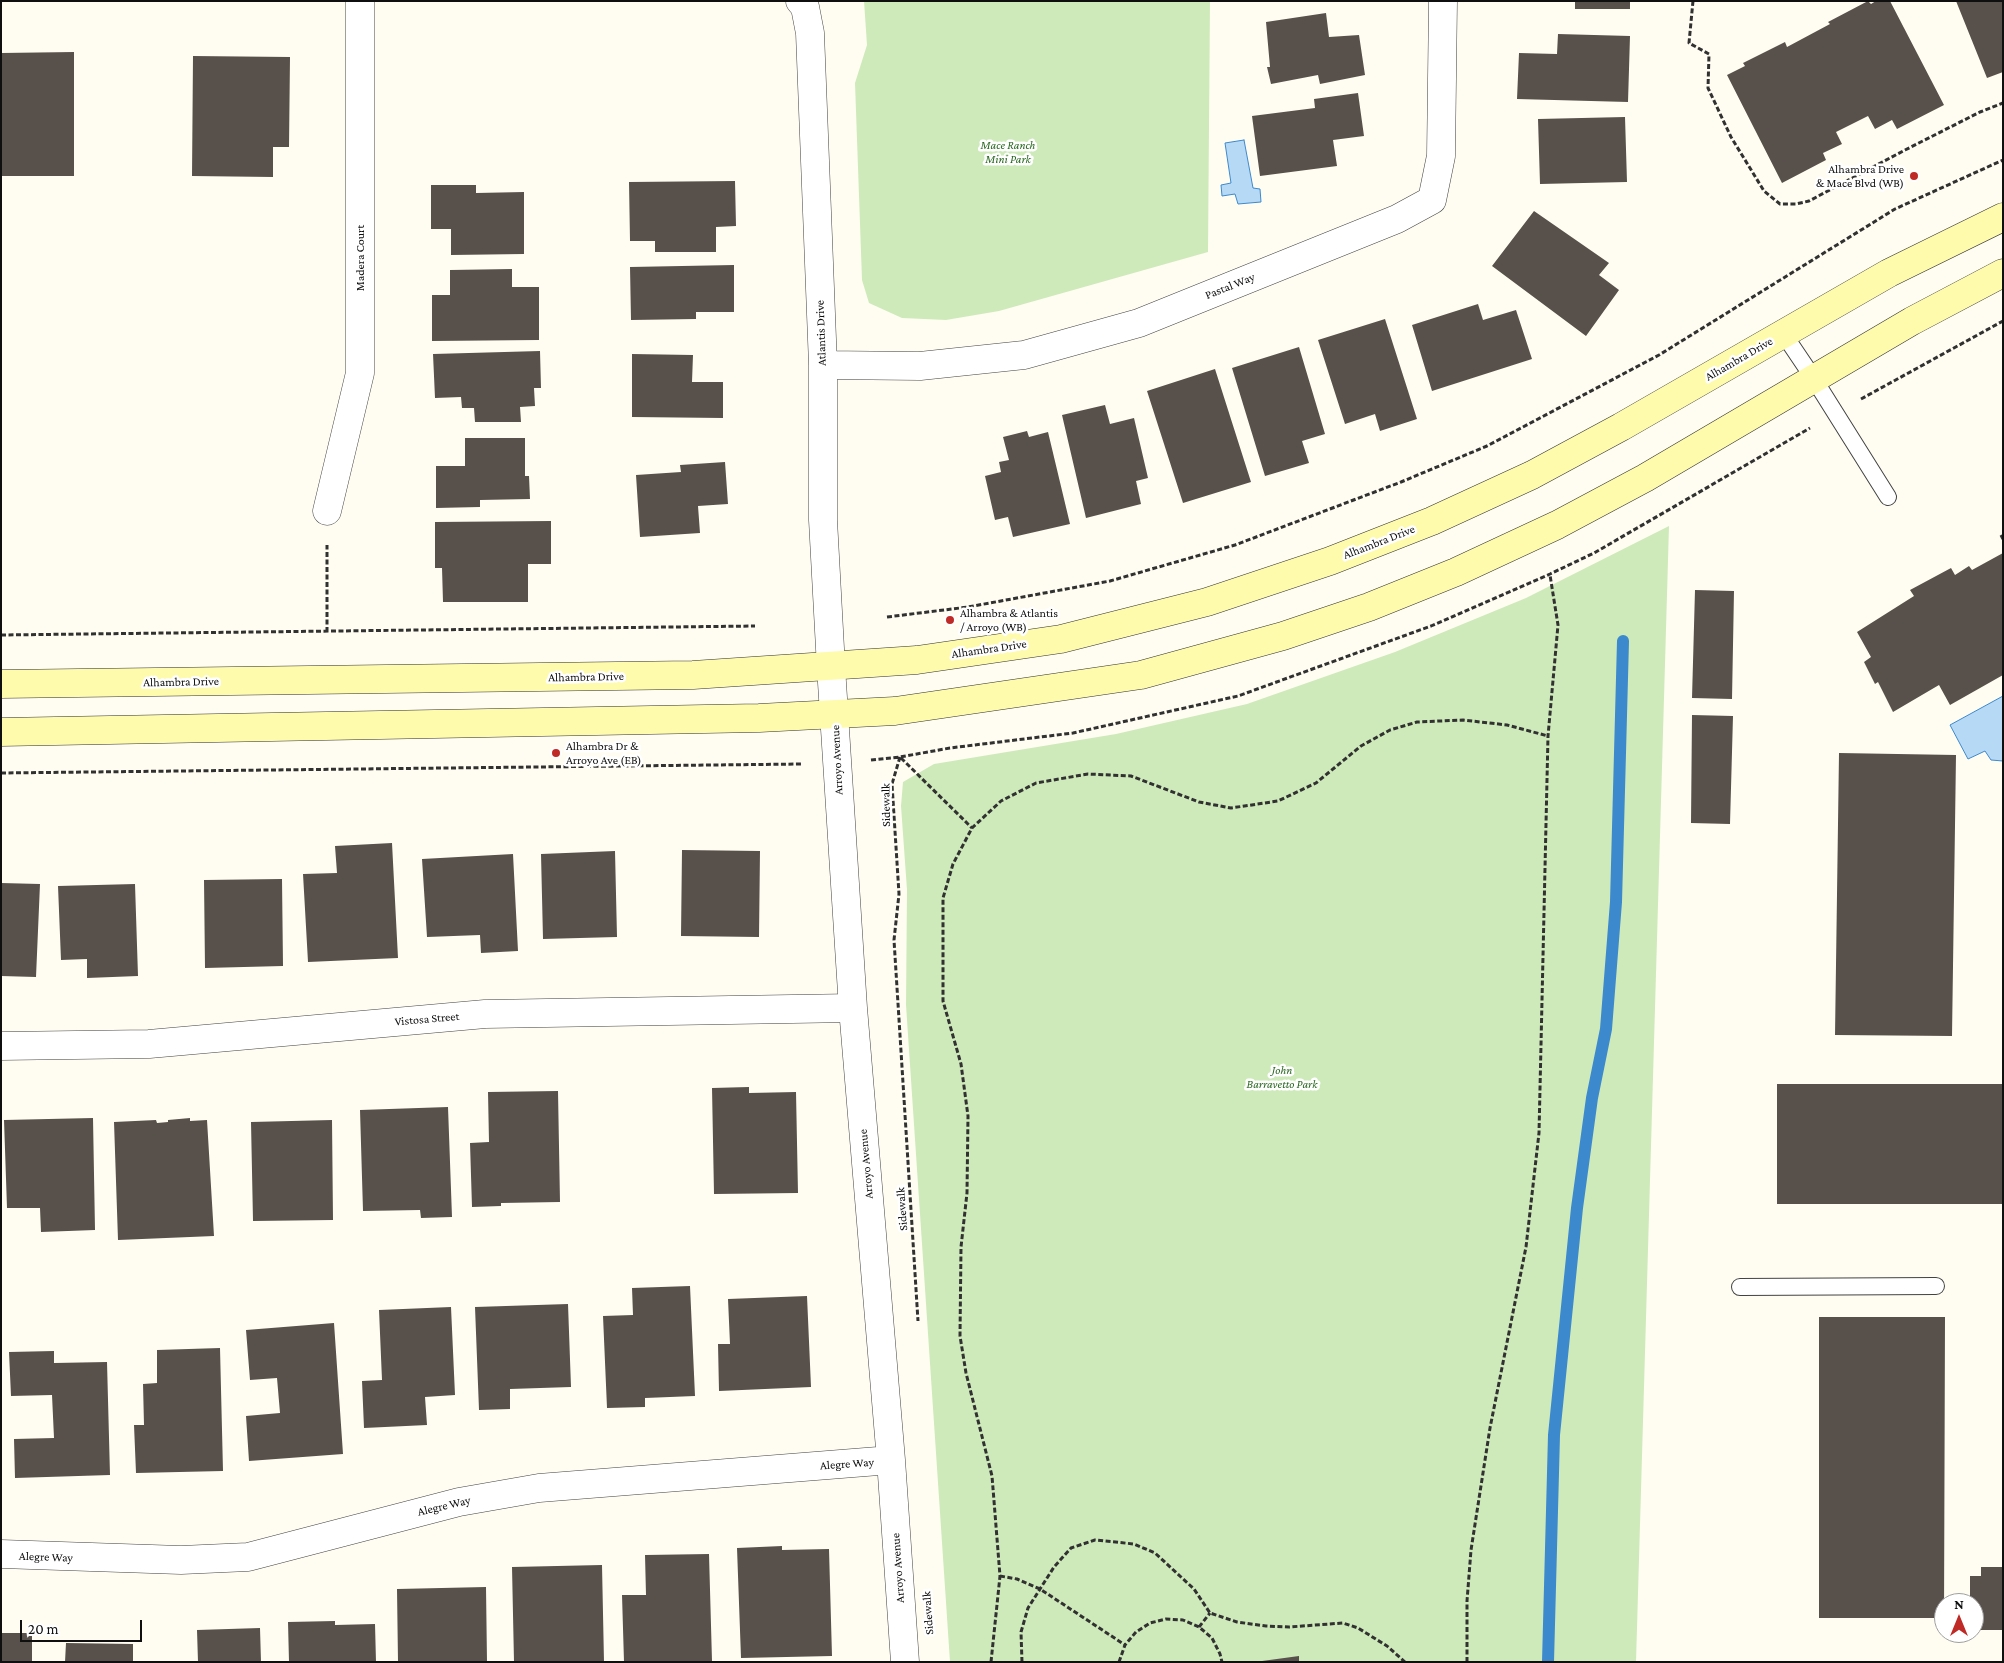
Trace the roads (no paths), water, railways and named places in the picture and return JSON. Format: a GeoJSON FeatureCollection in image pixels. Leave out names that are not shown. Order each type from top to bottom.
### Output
{"type":"FeatureCollection","features":[{"type":"Feature","properties":{"kind":"main road","name":"Alhambra Drive"},"geometry":{"type":"LineString","coordinates":[[1,684],[693,675],[917,660],[1061,639],[1207,602],[1330,561],[1432,521],[1532,475],[1889,273],[2003,217]]}},
{"type":"Feature","properties":{"kind":"main road"},"geometry":{"type":"LineString","coordinates":[[1,732],[750,719],[896,711],[1141,675],[1283,636],[1361,610],[1456,572],[1557,525],[1645,478],[1912,321],[2003,273]]}},
{"type":"Feature","properties":{"kind":"street","name":"Madera Court"},"geometry":{"type":"LineString","coordinates":[[327,511],[360,373],[360,1]]}},
{"type":"Feature","properties":{"kind":"street","name":"Atlantis Drive"},"geometry":{"type":"LineString","coordinates":[[800,1],[805,6],[810,33],[823,365],[823,520],[831,666]]}},
{"type":"Feature","properties":{"kind":"street","name":"Pastal Way"},"geometry":{"type":"LineString","coordinates":[[823,365],[920,366],[1024,355],[1139,322],[1396,220],[1432,200],[1441,156],[1443,1]]}},
{"type":"Feature","properties":{"kind":"street","name":"Arroyo Avenue"},"geometry":{"type":"LineString","coordinates":[[831,666],[853,1008],[891,1460],[905,1662]]}},
{"type":"Feature","properties":{"kind":"street","name":"Vistosa Street"},"geometry":{"type":"LineString","coordinates":[[1,1046],[149,1044],[486,1014],[853,1008]]}},
{"type":"Feature","properties":{"kind":"street","name":"Alegre Way"},"geometry":{"type":"LineString","coordinates":[[1,1554],[180,1560],[248,1556],[459,1502],[538,1488],[891,1460]]}},
{"type":"Feature","properties":{"kind":"lane"},"geometry":{"type":"LineString","coordinates":[[1784,334],[1814,378],[1888,497]]}},
{"type":"Feature","properties":{"kind":"lane"},"geometry":{"type":"LineString","coordinates":[[1740,1287],[1936,1286]]}},
{"type":"Feature","properties":{"kind":"water"},"geometry":{"type":"Polygon","coordinates":[[[1244,140],[1253,188],[1260,189],[1261,202],[1238,204],[1235,194],[1222,196],[1221,185],[1231,183],[1225,143],[1244,140]]]}},
{"type":"Feature","properties":{"kind":"water"},"geometry":{"type":"Polygon","coordinates":[[[2003,696],[2003,761],[1991,760],[1985,751],[1968,759],[1950,725],[2003,696]]]}},
{"type":"Feature","properties":{"kind":"waterway"},"geometry":{"type":"LineString","coordinates":[[1548,1662],[1554,1435],[1577,1208],[1592,1098],[1606,1029],[1616,902],[1623,641]]}},
{"type":"Feature","properties":{"kind":"place","name":"Alhambra Drive & Mace Blvd (WB)"},"geometry":{"type":"Point","coordinates":[1914,176]}},
{"type":"Feature","properties":{"kind":"place","name":"Alhambra & Atlantis / Arroyo (WB)"},"geometry":{"type":"Point","coordinates":[950,620]}},
{"type":"Feature","properties":{"kind":"place","name":"Alhambra Dr & Arroyo Ave (EB)"},"geometry":{"type":"Point","coordinates":[556,753]}},
{"type":"Feature","properties":{"kind":"park label","name":"Mace Ranch Mini Park"},"geometry":{"type":"Point","coordinates":[1008,152]}},
{"type":"Feature","properties":{"kind":"park label","name":"John Barravetto Park"},"geometry":{"type":"Point","coordinates":[1282,1077]}}]}
